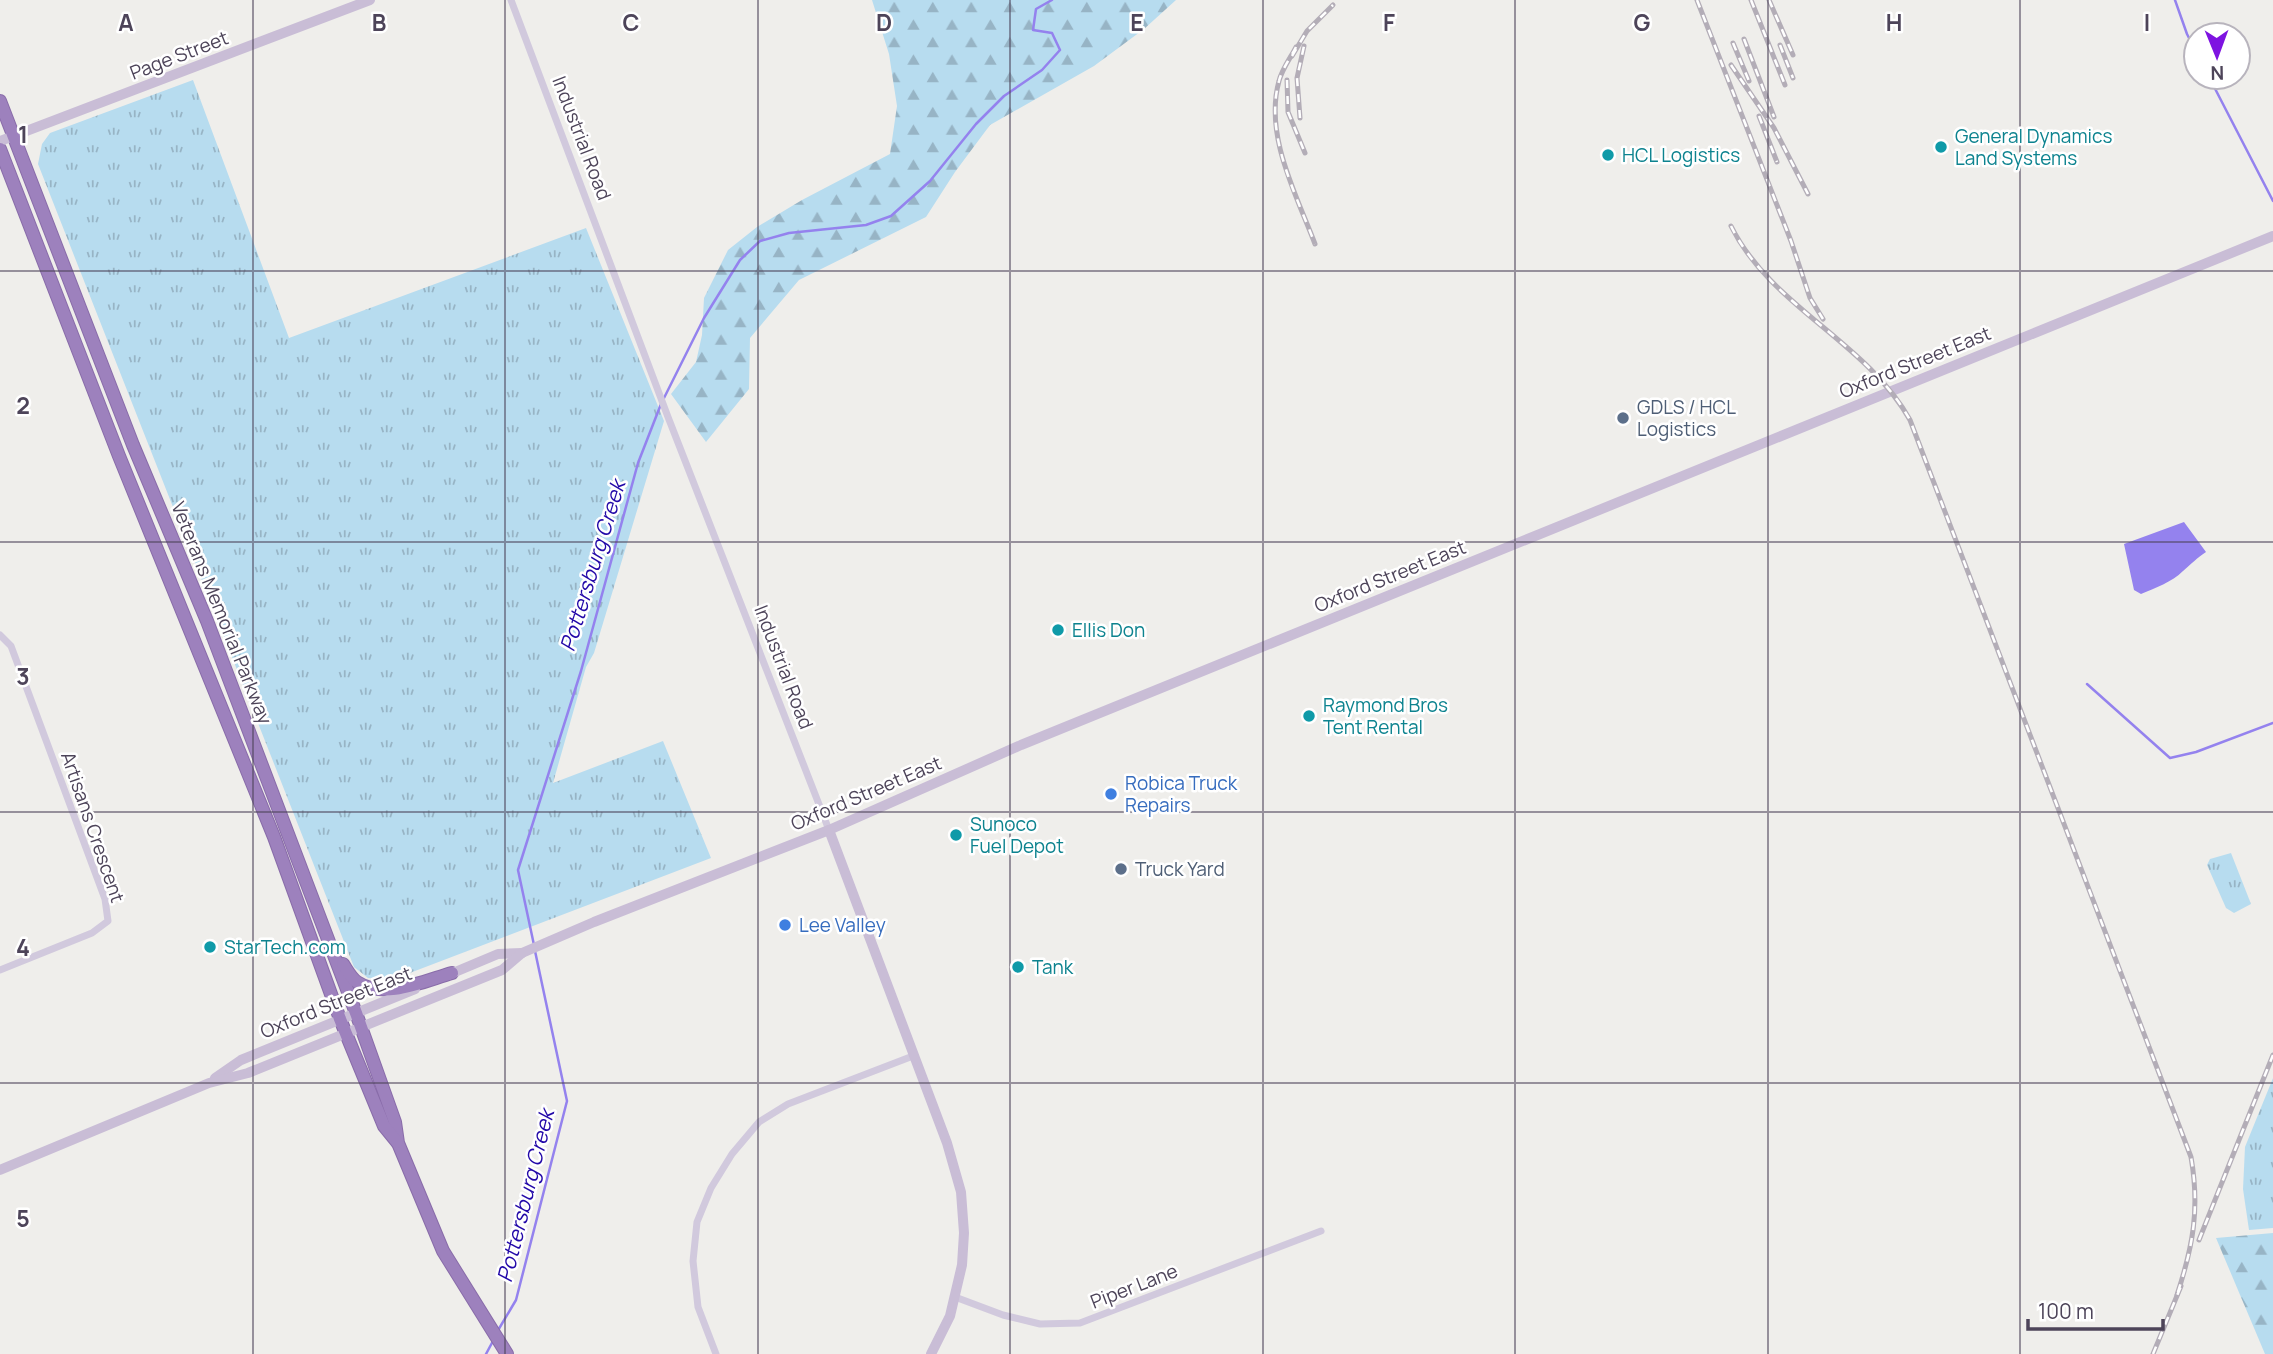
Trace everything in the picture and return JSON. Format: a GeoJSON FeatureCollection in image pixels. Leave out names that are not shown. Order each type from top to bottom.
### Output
{"type":"FeatureCollection","features":[{"type":"Feature","properties":{"kind":"highway","name":"Veterans Memorial Parkway"},"geometry":{"type":"LineString","coordinates":[[0,101],[133,445],[207,621],[356,1013],[395,1122],[398,1143],[443,1251],[506,1352]]}},
{"type":"Feature","properties":{"kind":"highway","name":"Veterans Memorial Parkway"},"geometry":{"type":"LineString","coordinates":[[0,149],[119,456],[274,837],[340,1018],[384,1125],[398,1143]]}},
{"type":"Feature","properties":{"kind":"highway"},"geometry":{"type":"LineString","coordinates":[[331,947],[354,980],[379,989],[400,988],[452,973]]}},
{"type":"Feature","properties":{"kind":"main road","name":"Page Street"},"geometry":{"type":"LineString","coordinates":[[0,141],[370,0]]}},
{"type":"Feature","properties":{"kind":"main road","name":"Oxford Street East"},"geometry":{"type":"LineString","coordinates":[[0,1170],[209,1083],[248,1073],[347,1034],[502,970],[522,953],[594,922],[829,830],[1021,745],[2273,236]]}},
{"type":"Feature","properties":{"kind":"main road","name":"Industrial Road"},"geometry":{"type":"LineString","coordinates":[[829,830],[947,1143],[961,1192],[964,1233],[962,1265],[950,1316],[931,1354]]}},
{"type":"Feature","properties":{"kind":"main road","name":"Oxford Street East"},"geometry":{"type":"LineString","coordinates":[[209,1083],[241,1060],[340,1018],[498,954],[522,953]]}},
{"type":"Feature","properties":{"kind":"street","name":"Industrial Road"},"geometry":{"type":"LineString","coordinates":[[511,0],[668,417],[829,830]]}},
{"type":"Feature","properties":{"kind":"street","name":"Artisans Crescent"},"geometry":{"type":"LineString","coordinates":[[0,635],[11,646],[105,899],[108,921],[92,933],[0,970]]}},
{"type":"Feature","properties":{"kind":"street"},"geometry":{"type":"LineString","coordinates":[[716,1354],[698,1307],[693,1261],[697,1222],[711,1188],[732,1154],[759,1122],[788,1104],[913,1056]]}},
{"type":"Feature","properties":{"kind":"street","name":"Piper Lane"},"geometry":{"type":"LineString","coordinates":[[955,1297],[1003,1315],[1040,1324],[1080,1323],[1321,1231]]}},
{"type":"Feature","properties":{"kind":"green space"},"geometry":{"type":"Polygon","coordinates":[[[872,0],[1176,0],[1144,29],[1094,66],[990,125],[926,217],[799,280],[750,338],[749,389],[706,442],[671,394],[696,362],[702,335],[704,298],[728,250],[757,227],[802,200],[890,154],[897,106],[889,54],[872,0]]]}},
{"type":"Feature","properties":{"kind":"green space"},"geometry":{"type":"Polygon","coordinates":[[[193,80],[289,338],[586,228],[664,421],[594,653],[586,667],[553,783],[663,741],[711,858],[394,979],[368,978],[354,967],[38,164],[42,144],[50,133],[193,80]]]}},
{"type":"Feature","properties":{"kind":"green space"},"geometry":{"type":"Polygon","coordinates":[[[2231,853],[2251,904],[2234,913],[2226,908],[2207,865],[2210,859],[2231,853]]]}},
{"type":"Feature","properties":{"kind":"green space"},"geometry":{"type":"Polygon","coordinates":[[[2273,1078],[2273,1228],[2249,1230],[2243,1189],[2245,1147],[2273,1078]]]}},
{"type":"Feature","properties":{"kind":"green space"},"geometry":{"type":"Polygon","coordinates":[[[2273,1233],[2273,1354],[2265,1354],[2216,1238],[2273,1233]]]}},
{"type":"Feature","properties":{"kind":"shaded area"},"geometry":{"type":"Polygon","coordinates":[[[2184,522],[2206,552],[2169,582],[2141,594],[2134,590],[2124,544],[2184,522]]]}},
{"type":"Feature","properties":{"kind":"waterway","name":"Pottersburg Creek"},"geometry":{"type":"LineString","coordinates":[[664,398],[704,318],[740,260],[760,241],[789,233],[866,225],[891,216],[930,181],[976,124],[1004,96],[1042,70],[1060,50],[1052,33],[1033,30],[1036,9],[1052,0]]}},
{"type":"Feature","properties":{"kind":"waterway"},"geometry":{"type":"LineString","coordinates":[[2175,0],[2182,21]]}},
{"type":"Feature","properties":{"kind":"waterway"},"geometry":{"type":"LineString","coordinates":[[2216,91],[2273,201]]}},
{"type":"Feature","properties":{"kind":"waterway","name":"Pottersburg Creek"},"geometry":{"type":"LineString","coordinates":[[534,945],[518,870],[581,671],[638,463],[661,404]]}},
{"type":"Feature","properties":{"kind":"waterway"},"geometry":{"type":"LineString","coordinates":[[2087,684],[2170,758],[2196,752],[2273,723]]}},
{"type":"Feature","properties":{"kind":"waterway","name":"Pottersburg Creek"},"geometry":{"type":"LineString","coordinates":[[497,1332],[516,1300],[567,1101],[535,951]]}},
{"type":"Feature","properties":{"kind":"waterway","name":"Pottersburg Creek"},"geometry":{"type":"LineString","coordinates":[[486,1354],[493,1341]]}},
{"type":"Feature","properties":{"kind":"railway"},"geometry":{"type":"LineString","coordinates":[[1697,0],[1791,241],[1810,298],[1823,319]]}},
{"type":"Feature","properties":{"kind":"railway"},"geometry":{"type":"LineString","coordinates":[[1751,0],[1785,85]]}},
{"type":"Feature","properties":{"kind":"railway"},"geometry":{"type":"LineString","coordinates":[[1769,0],[1793,55]]}},
{"type":"Feature","properties":{"kind":"railway"},"geometry":{"type":"LineString","coordinates":[[1292,56],[1307,31],[1333,5]]}},
{"type":"Feature","properties":{"kind":"railway"},"geometry":{"type":"LineString","coordinates":[[1744,39],[1774,117]]}},
{"type":"Feature","properties":{"kind":"railway"},"geometry":{"type":"LineString","coordinates":[[1733,43],[1749,81]]}},
{"type":"Feature","properties":{"kind":"railway"},"geometry":{"type":"LineString","coordinates":[[1780,45],[1793,78]]}},
{"type":"Feature","properties":{"kind":"railway"},"geometry":{"type":"LineString","coordinates":[[1300,118],[1297,78],[1304,46]]}},
{"type":"Feature","properties":{"kind":"railway"},"geometry":{"type":"LineString","coordinates":[[1296,47],[1279,81],[1275,101],[1276,122],[1284,164],[1315,244]]}},
{"type":"Feature","properties":{"kind":"railway"},"geometry":{"type":"LineString","coordinates":[[1731,65],[1774,128],[1808,194]]}},
{"type":"Feature","properties":{"kind":"railway"},"geometry":{"type":"LineString","coordinates":[[1287,80],[1288,112],[1305,153]]}},
{"type":"Feature","properties":{"kind":"railway"},"geometry":{"type":"LineString","coordinates":[[1759,116],[1777,162]]}},
{"type":"Feature","properties":{"kind":"railway"},"geometry":{"type":"LineString","coordinates":[[1731,226],[1748,254],[1770,279],[1869,368],[1891,392],[1910,420],[2191,1157],[2195,1211],[2187,1260],[2177,1295]]}},
{"type":"Feature","properties":{"kind":"railway"},"geometry":{"type":"LineString","coordinates":[[2199,1240],[2273,1055]]}},
{"type":"Feature","properties":{"kind":"railway"},"geometry":{"type":"LineString","coordinates":[[2153,1354],[2181,1286]]}},
{"type":"Feature","properties":{"kind":"place","name":"General Dynamics Land Systems"},"geometry":{"type":"Point","coordinates":[1941,147]}},
{"type":"Feature","properties":{"kind":"place","name":"HCL Logistics"},"geometry":{"type":"Point","coordinates":[1608,155]}},
{"type":"Feature","properties":{"kind":"place","name":"GDLS / HCL Logistics"},"geometry":{"type":"Point","coordinates":[1623,418]}},
{"type":"Feature","properties":{"kind":"place","name":"Ellis Don"},"geometry":{"type":"Point","coordinates":[1058,630]}},
{"type":"Feature","properties":{"kind":"place","name":"Raymond Bros Tent Rental"},"geometry":{"type":"Point","coordinates":[1309,716]}},
{"type":"Feature","properties":{"kind":"place","name":"Robica Truck Repairs"},"geometry":{"type":"Point","coordinates":[1111,794]}},
{"type":"Feature","properties":{"kind":"place","name":"Sunoco Fuel Depot"},"geometry":{"type":"Point","coordinates":[956,835]}},
{"type":"Feature","properties":{"kind":"place","name":"Truck Yard"},"geometry":{"type":"Point","coordinates":[1121,869]}},
{"type":"Feature","properties":{"kind":"place","name":"Lee Valley"},"geometry":{"type":"Point","coordinates":[785,925]}},
{"type":"Feature","properties":{"kind":"place","name":"StarTech.com"},"geometry":{"type":"Point","coordinates":[210,947]}},
{"type":"Feature","properties":{"kind":"place","name":"Tank"},"geometry":{"type":"Point","coordinates":[1018,967]}}]}
